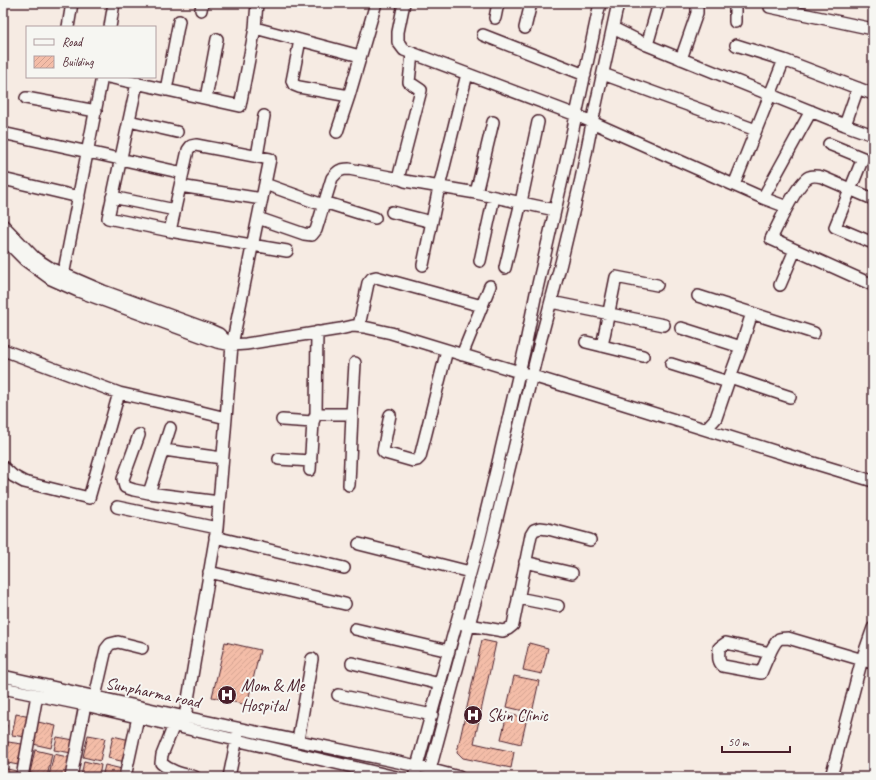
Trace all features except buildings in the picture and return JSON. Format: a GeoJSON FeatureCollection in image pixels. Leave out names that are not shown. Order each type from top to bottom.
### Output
{"type":"FeatureCollection","features":[{"type":"Feature","properties":{"kind":"street"},"geometry":{"type":"LineString","coordinates":[[68,26],[72,3]]}},
{"type":"Feature","properties":{"kind":"street"},"geometry":{"type":"LineString","coordinates":[[110,26],[114,3]]}},
{"type":"Feature","properties":{"kind":"street"},"geometry":{"type":"LineString","coordinates":[[113,78],[240,106],[255,28],[257,3]]}},
{"type":"Feature","properties":{"kind":"street"},"geometry":{"type":"LineString","coordinates":[[337,132],[376,3]]}},
{"type":"Feature","properties":{"kind":"street"},"geometry":{"type":"LineString","coordinates":[[404,3],[398,32],[398,42],[404,50],[576,115],[763,198],[787,207]]}},
{"type":"Feature","properties":{"kind":"street"},"geometry":{"type":"LineString","coordinates":[[495,18],[498,3]]}},
{"type":"Feature","properties":{"kind":"street"},"geometry":{"type":"LineString","coordinates":[[526,28],[531,3]]}},
{"type":"Feature","properties":{"kind":"street"},"geometry":{"type":"LineString","coordinates":[[416,772],[470,572],[520,372],[600,3]]}},
{"type":"Feature","properties":{"kind":"street"},"geometry":{"type":"LineString","coordinates":[[429,773],[493,536],[551,302],[581,179],[618,3]]}},
{"type":"Feature","properties":{"kind":"street"},"geometry":{"type":"LineString","coordinates":[[647,45],[659,3]]}},
{"type":"Feature","properties":{"kind":"street"},"geometry":{"type":"LineString","coordinates":[[681,59],[697,13],[697,3]]}},
{"type":"Feature","properties":{"kind":"street"},"geometry":{"type":"LineString","coordinates":[[735,3],[735,22]]}},
{"type":"Feature","properties":{"kind":"street"},"geometry":{"type":"LineString","coordinates":[[770,3],[770,7],[873,29]]}},
{"type":"Feature","properties":{"kind":"street"},"geometry":{"type":"LineString","coordinates":[[166,90],[178,21]]}},
{"type":"Feature","properties":{"kind":"street"},"geometry":{"type":"LineString","coordinates":[[255,28],[360,56]]}},
{"type":"Feature","properties":{"kind":"street"},"geometry":{"type":"LineString","coordinates":[[612,28],[681,59],[873,135]]}},
{"type":"Feature","properties":{"kind":"street"},"geometry":{"type":"LineString","coordinates":[[483,35],[585,75]]}},
{"type":"Feature","properties":{"kind":"street"},"geometry":{"type":"LineString","coordinates":[[206,98],[217,39]]}},
{"type":"Feature","properties":{"kind":"street"},"geometry":{"type":"LineString","coordinates":[[300,40],[292,81],[294,85],[349,96]]}},
{"type":"Feature","properties":{"kind":"street"},"geometry":{"type":"LineString","coordinates":[[736,45],[784,60],[873,94]]}},
{"type":"Feature","properties":{"kind":"street"},"geometry":{"type":"LineString","coordinates":[[400,179],[399,175],[421,90],[409,82],[412,54]]}},
{"type":"Feature","properties":{"kind":"street"},"geometry":{"type":"LineString","coordinates":[[734,185],[784,60]]}},
{"type":"Feature","properties":{"kind":"street"},"geometry":{"type":"LineString","coordinates":[[423,265],[439,187],[467,74]]}},
{"type":"Feature","properties":{"kind":"street"},"geometry":{"type":"LineString","coordinates":[[603,74],[756,130]]}},
{"type":"Feature","properties":{"kind":"street"},"geometry":{"type":"LineString","coordinates":[[63,279],[102,78]]}},
{"type":"Feature","properties":{"kind":"street"},"geometry":{"type":"LineString","coordinates":[[137,83],[108,218],[170,232],[287,251]]}},
{"type":"Feature","properties":{"kind":"street"},"geometry":{"type":"LineString","coordinates":[[845,125],[858,88]]}},
{"type":"Feature","properties":{"kind":"street"},"geometry":{"type":"LineString","coordinates":[[26,98],[96,111]]}},
{"type":"Feature","properties":{"kind":"street"},"geometry":{"type":"LineString","coordinates":[[763,198],[811,111]]}},
{"type":"Feature","properties":{"kind":"street"},"geometry":{"type":"LineString","coordinates":[[257,156],[264,116]]}},
{"type":"Feature","properties":{"kind":"street"},"geometry":{"type":"LineString","coordinates":[[129,121],[177,132]]}},
{"type":"Feature","properties":{"kind":"street"},"geometry":{"type":"LineString","coordinates":[[476,193],[493,122]]}},
{"type":"Feature","properties":{"kind":"street"},"geometry":{"type":"LineString","coordinates":[[504,268],[521,202],[538,122]]}},
{"type":"Feature","properties":{"kind":"street"},"geometry":{"type":"LineString","coordinates":[[7,134],[182,173]]}},
{"type":"Feature","properties":{"kind":"street"},"geometry":{"type":"LineString","coordinates":[[829,144],[863,158],[835,227],[873,242]]}},
{"type":"Feature","properties":{"kind":"street"},"geometry":{"type":"LineString","coordinates":[[170,232],[182,173],[188,150],[192,146],[196,145],[270,159],[230,344],[226,418],[216,533],[185,717]]}},
{"type":"Feature","properties":{"kind":"street"},"geometry":{"type":"LineString","coordinates":[[258,218],[304,234],[312,235],[316,230],[332,178],[343,169],[350,169],[405,181],[476,193],[555,210]]}},
{"type":"Feature","properties":{"kind":"street"},"geometry":{"type":"LineString","coordinates":[[873,199],[822,177],[809,177],[798,189],[771,239],[873,285]]}},
{"type":"Feature","properties":{"kind":"street"},"geometry":{"type":"LineString","coordinates":[[3,179],[79,197]]}},
{"type":"Feature","properties":{"kind":"street"},"geometry":{"type":"LineString","coordinates":[[265,184],[324,204],[375,218]]}},
{"type":"Feature","properties":{"kind":"street"},"geometry":{"type":"LineString","coordinates":[[180,186],[262,199]]}},
{"type":"Feature","properties":{"kind":"street"},"geometry":{"type":"LineString","coordinates":[[112,197],[175,210]]}},
{"type":"Feature","properties":{"kind":"street"},"geometry":{"type":"LineString","coordinates":[[480,261],[494,197]]}},
{"type":"Feature","properties":{"kind":"street"},"geometry":{"type":"LineString","coordinates":[[392,212],[432,222]]}},
{"type":"Feature","properties":{"kind":"street"},"geometry":{"type":"LineString","coordinates":[[3,225],[35,258],[84,293],[217,342],[246,344],[359,326],[391,333],[706,429],[786,455],[873,480]]}},
{"type":"Feature","properties":{"kind":"street"},"geometry":{"type":"LineString","coordinates":[[3,238],[25,260],[51,279],[63,279]]}},
{"type":"Feature","properties":{"kind":"street"},"geometry":{"type":"LineString","coordinates":[[780,285],[794,250]]}},
{"type":"Feature","properties":{"kind":"street"},"geometry":{"type":"LineString","coordinates":[[359,326],[368,283],[372,278],[376,277],[482,306]]}},
{"type":"Feature","properties":{"kind":"street"},"geometry":{"type":"LineString","coordinates":[[602,346],[616,278],[657,285]]}},
{"type":"Feature","properties":{"kind":"street"},"geometry":{"type":"LineString","coordinates":[[462,355],[490,286]]}},
{"type":"Feature","properties":{"kind":"street"},"geometry":{"type":"LineString","coordinates":[[698,296],[814,333]]}},
{"type":"Feature","properties":{"kind":"street"},"geometry":{"type":"LineString","coordinates":[[551,302],[664,325]]}},
{"type":"Feature","properties":{"kind":"street"},"geometry":{"type":"LineString","coordinates":[[706,429],[716,418],[752,313]]}},
{"type":"Feature","properties":{"kind":"street"},"geometry":{"type":"LineString","coordinates":[[681,328],[741,347]]}},
{"type":"Feature","properties":{"kind":"street"},"geometry":{"type":"LineString","coordinates":[[278,459],[311,466],[317,332]]}},
{"type":"Feature","properties":{"kind":"street"},"geometry":{"type":"LineString","coordinates":[[586,342],[643,356]]}},
{"type":"Feature","properties":{"kind":"street"},"geometry":{"type":"LineString","coordinates":[[3,350],[120,393],[226,418]]}},
{"type":"Feature","properties":{"kind":"street"},"geometry":{"type":"LineString","coordinates":[[390,415],[384,451],[385,453],[413,461],[417,460],[420,457],[447,350]]}},
{"type":"Feature","properties":{"kind":"street"},"geometry":{"type":"LineString","coordinates":[[350,485],[355,363]]}},
{"type":"Feature","properties":{"kind":"street"},"geometry":{"type":"LineString","coordinates":[[671,364],[790,397]]}},
{"type":"Feature","properties":{"kind":"street"},"geometry":{"type":"LineString","coordinates":[[3,467],[13,476],[24,482],[89,498],[120,393]]}},
{"type":"Feature","properties":{"kind":"street"},"geometry":{"type":"LineString","coordinates":[[282,420],[352,414]]}},
{"type":"Feature","properties":{"kind":"street"},"geometry":{"type":"LineString","coordinates":[[149,493],[170,428]]}},
{"type":"Feature","properties":{"kind":"street"},"geometry":{"type":"LineString","coordinates":[[139,435],[123,480],[125,487],[149,493],[219,502]]}},
{"type":"Feature","properties":{"kind":"street"},"geometry":{"type":"LineString","coordinates":[[164,450],[222,458]]}},
{"type":"Feature","properties":{"kind":"street"},"geometry":{"type":"LineString","coordinates":[[116,507],[344,568]]}},
{"type":"Feature","properties":{"kind":"street"},"geometry":{"type":"LineString","coordinates":[[457,622],[503,631],[508,629],[513,624],[531,535],[534,530],[540,528],[590,540]]}},
{"type":"Feature","properties":{"kind":"street"},"geometry":{"type":"LineString","coordinates":[[360,544],[470,572]]}},
{"type":"Feature","properties":{"kind":"street"},"geometry":{"type":"LineString","coordinates":[[525,562],[572,573]]}},
{"type":"Feature","properties":{"kind":"street"},"geometry":{"type":"LineString","coordinates":[[209,572],[345,604]]}},
{"type":"Feature","properties":{"kind":"street"},"geometry":{"type":"LineString","coordinates":[[518,598],[558,606]]}},
{"type":"Feature","properties":{"kind":"street"},"geometry":{"type":"LineString","coordinates":[[831,777],[862,659],[873,628]]}},
{"type":"Feature","properties":{"kind":"street"},"geometry":{"type":"LineString","coordinates":[[355,629],[449,651]]}},
{"type":"Feature","properties":{"kind":"street"},"geometry":{"type":"LineString","coordinates":[[770,653],[775,643],[780,638],[788,638],[873,663]]}},
{"type":"Feature","properties":{"kind":"street"},"geometry":{"type":"LineString","coordinates":[[95,697],[106,649],[110,644],[118,642],[142,648]]}},
{"type":"Feature","properties":{"kind":"street"},"geometry":{"type":"LineString","coordinates":[[298,740],[312,659]]}},
{"type":"Feature","properties":{"kind":"street"},"geometry":{"type":"LineString","coordinates":[[352,663],[440,684]]}},
{"type":"Feature","properties":{"kind":"street","name":"Sunpharma road"},"geometry":{"type":"LineString","coordinates":[[3,676],[185,717],[298,740],[416,772],[459,777]]}},
{"type":"Feature","properties":{"kind":"street","name":"Sunpharma road"},"geometry":{"type":"LineString","coordinates":[[3,688],[174,725],[396,777]]}},
{"type":"Feature","properties":{"kind":"street"},"geometry":{"type":"LineString","coordinates":[[22,777],[37,695]]}},
{"type":"Feature","properties":{"kind":"street"},"geometry":{"type":"LineString","coordinates":[[338,695],[432,715]]}},
{"type":"Feature","properties":{"kind":"street"},"geometry":{"type":"LineString","coordinates":[[71,777],[85,705]]}},
{"type":"Feature","properties":{"kind":"street"},"geometry":{"type":"LineString","coordinates":[[125,777],[138,717]]}},
{"type":"Feature","properties":{"kind":"street"},"geometry":{"type":"LineString","coordinates":[[174,725],[162,755],[161,762],[174,772],[195,777]]}},
{"type":"Feature","properties":{"kind":"street"},"geometry":{"type":"LineString","coordinates":[[229,777],[239,728]]}},
{"type":"Feature","properties":{"kind":"place","name":"Mom & Me Hospital"},"geometry":{"type":"Point","coordinates":[227,695]}},
{"type":"Feature","properties":{"kind":"place","name":"Skin Clinic"},"geometry":{"type":"Point","coordinates":[473,715]}}]}
